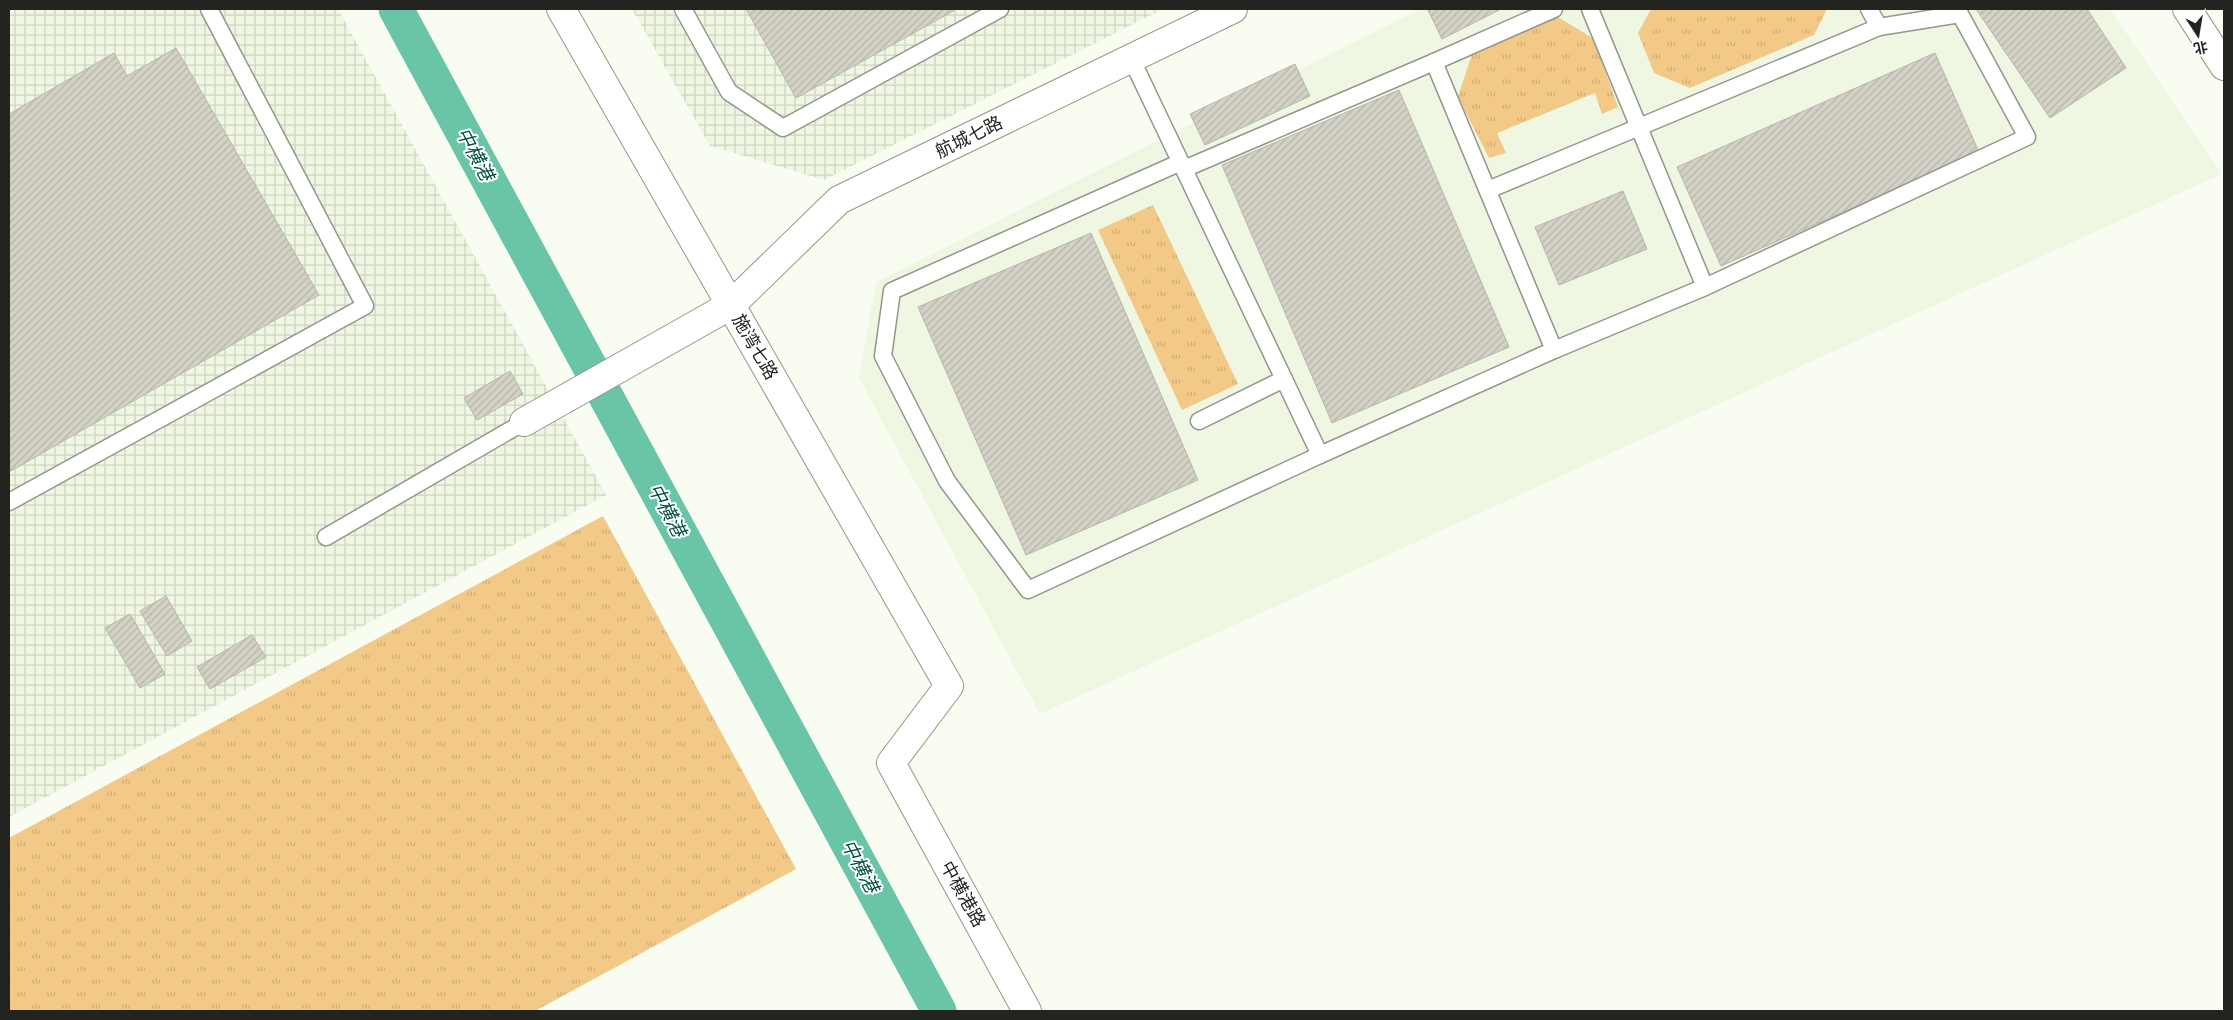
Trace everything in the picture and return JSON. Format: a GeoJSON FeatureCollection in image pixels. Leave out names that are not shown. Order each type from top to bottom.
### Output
{"type":"FeatureCollection","features":[{"type":"Feature","properties":{"kind":"street","name":"施湾七路"},"geometry":{"type":"LineString","coordinates":[[561,9],[949,686],[891,764],[898,777]]}},
{"type":"Feature","properties":{"kind":"street","name":"航城七路"},"geometry":{"type":"LineString","coordinates":[[524,422],[731,305],[839,200],[1233,9]]}},
{"type":"Feature","properties":{"kind":"street"},"geometry":{"type":"LineString","coordinates":[[2187,9],[2224,66]]}},
{"type":"Feature","properties":{"kind":"street","name":"中横港路"},"geometry":{"type":"LineString","coordinates":[[898,777],[1027,1011]]}},
{"type":"Feature","properties":{"kind":"lane"},"geometry":{"type":"LineString","coordinates":[[9,502],[365,306],[209,9]]}},
{"type":"Feature","properties":{"kind":"lane"},"geometry":{"type":"LineString","coordinates":[[684,9],[729,92],[783,128],[1000,9]]}},
{"type":"Feature","properties":{"kind":"lane"},"geometry":{"type":"LineString","coordinates":[[1488,190],[1879,27],[1960,14],[2027,137],[1705,286],[1554,350],[1320,455],[1028,590],[947,481],[883,356],[892,291],[1183,166],[1434,62],[1554,9]]}},
{"type":"Feature","properties":{"kind":"lane"},"geometry":{"type":"LineString","coordinates":[[1869,9],[1879,27]]}},
{"type":"Feature","properties":{"kind":"lane"},"geometry":{"type":"LineString","coordinates":[[1595,11],[1639,128],[1705,286]]}},
{"type":"Feature","properties":{"kind":"lane"},"geometry":{"type":"LineString","coordinates":[[1131,58],[1320,455]]}},
{"type":"Feature","properties":{"kind":"lane"},"geometry":{"type":"LineString","coordinates":[[1434,62],[1554,350]]}},
{"type":"Feature","properties":{"kind":"lane"},"geometry":{"type":"LineString","coordinates":[[1199,421],[1284,379]]}},
{"type":"Feature","properties":{"kind":"lane"},"geometry":{"type":"LineString","coordinates":[[326,537],[524,422]]}},
{"type":"Feature","properties":{"kind":"shaded area"},"geometry":{"type":"Polygon","coordinates":[[[9,9],[338,9],[606,495],[9,817],[9,9]]]}},
{"type":"Feature","properties":{"kind":"shaded area"},"geometry":{"type":"Polygon","coordinates":[[[632,9],[1163,9],[824,180],[710,146],[632,9]]]}},
{"type":"Feature","properties":{"kind":"shaded area"},"geometry":{"type":"Polygon","coordinates":[[[1420,9],[2110,9],[2222,174],[1040,714],[859,378],[876,282],[1420,9]]]}},
{"type":"Feature","properties":{"kind":"green space"},"geometry":{"type":"Polygon","coordinates":[[[1651,9],[1827,9],[1814,35],[1690,88],[1654,73],[1638,33],[1651,9]]]}},
{"type":"Feature","properties":{"kind":"green space"},"geometry":{"type":"Polygon","coordinates":[[[1558,17],[1594,39],[1618,107],[1602,114],[1595,93],[1497,133],[1506,153],[1489,158],[1458,97],[1472,54],[1558,17]]]}},
{"type":"Feature","properties":{"kind":"green space"},"geometry":{"type":"Polygon","coordinates":[[[1153,205],[1238,384],[1182,410],[1098,230],[1153,205]]]}},
{"type":"Feature","properties":{"kind":"green space"},"geometry":{"type":"Polygon","coordinates":[[[603,516],[796,869],[535,1011],[9,1011],[9,838],[603,516]]]}},
{"type":"Feature","properties":{"kind":"building"},"geometry":{"type":"Polygon","coordinates":[[[746,9],[957,9],[796,98],[746,9]]]}},
{"type":"Feature","properties":{"kind":"building"},"geometry":{"type":"Polygon","coordinates":[[[1501,9],[1442,39],[1428,10],[1501,9]]]}},
{"type":"Feature","properties":{"kind":"building"},"geometry":{"type":"Polygon","coordinates":[[[1976,9],[2087,9],[2126,68],[2050,118],[1976,9]]]}},
{"type":"Feature","properties":{"kind":"building"},"geometry":{"type":"Polygon","coordinates":[[[176,48],[319,295],[9,472],[9,114],[114,53],[127,76],[176,48]]]}},
{"type":"Feature","properties":{"kind":"building"},"geometry":{"type":"Polygon","coordinates":[[[1935,53],[1979,152],[1721,266],[1677,167],[1935,53]]]}},
{"type":"Feature","properties":{"kind":"building"},"geometry":{"type":"Polygon","coordinates":[[[1295,64],[1310,96],[1205,145],[1190,114],[1295,64]]]}},
{"type":"Feature","properties":{"kind":"building"},"geometry":{"type":"Polygon","coordinates":[[[1399,90],[1509,347],[1332,423],[1222,165],[1399,90]]]}},
{"type":"Feature","properties":{"kind":"building"},"geometry":{"type":"Polygon","coordinates":[[[1623,191],[1647,249],[1559,285],[1535,227],[1623,191]]]}},
{"type":"Feature","properties":{"kind":"building"},"geometry":{"type":"Polygon","coordinates":[[[1091,233],[1198,480],[1026,555],[918,307],[1091,233]]]}},
{"type":"Feature","properties":{"kind":"building"},"geometry":{"type":"Polygon","coordinates":[[[510,371],[523,394],[477,420],[464,398],[510,371]]]}},
{"type":"Feature","properties":{"kind":"building"},"geometry":{"type":"Polygon","coordinates":[[[166,596],[192,641],[167,656],[140,611],[166,596]]]}},
{"type":"Feature","properties":{"kind":"building"},"geometry":{"type":"Polygon","coordinates":[[[130,614],[165,674],[140,688],[105,628],[130,614]]]}},
{"type":"Feature","properties":{"kind":"building"},"geometry":{"type":"Polygon","coordinates":[[[252,635],[266,657],[210,689],[197,667],[252,635]]]}},
{"type":"Feature","properties":{"kind":"waterway","name":"中横港"},"geometry":{"type":"LineString","coordinates":[[396,9],[939,1011]]}}]}
